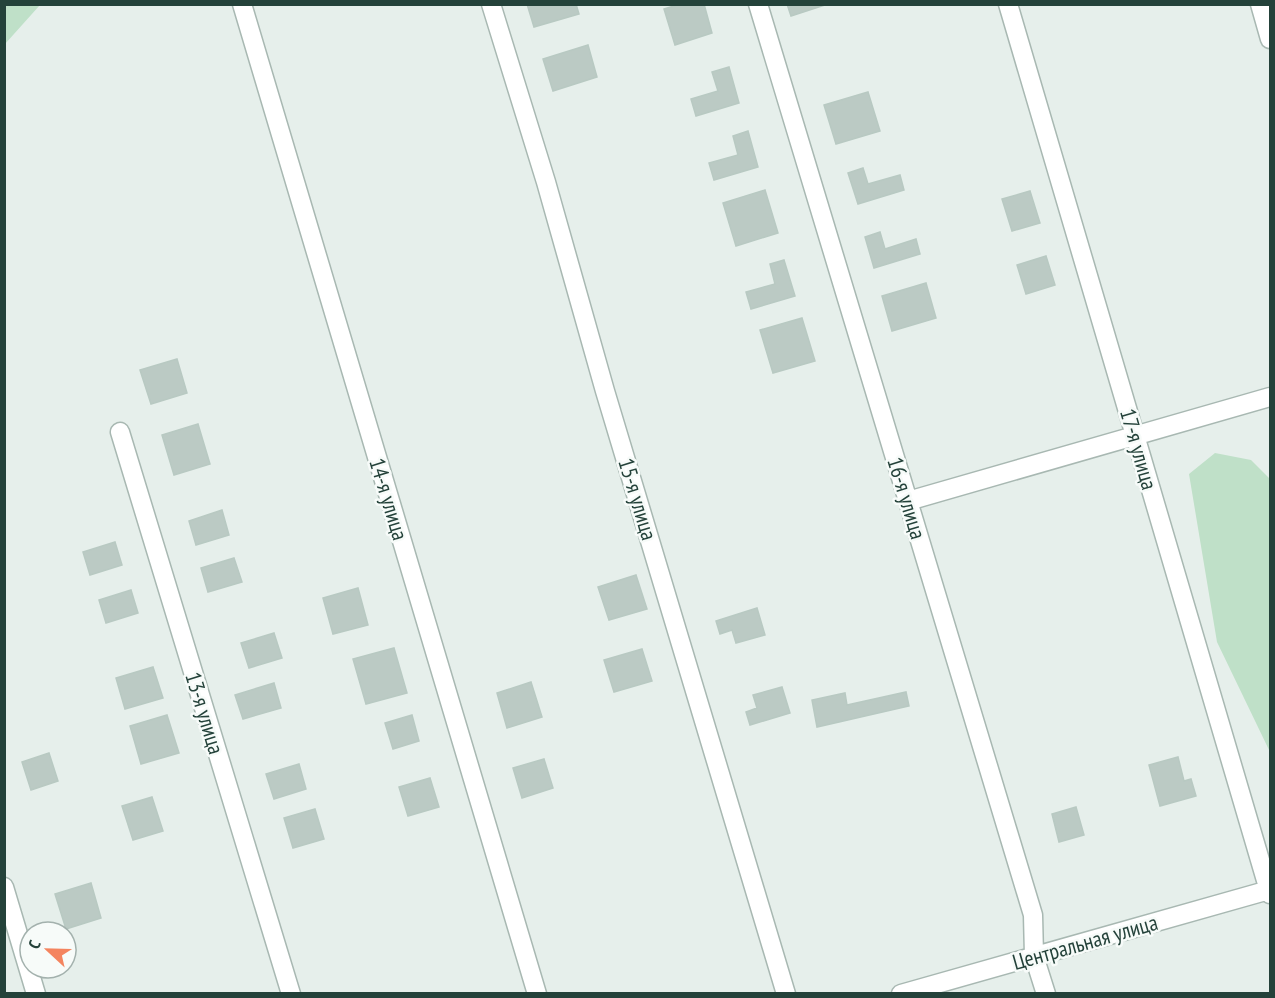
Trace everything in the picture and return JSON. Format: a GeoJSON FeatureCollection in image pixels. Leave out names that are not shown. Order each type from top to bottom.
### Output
{"type":"FeatureCollection","features":[{"type":"Feature","properties":{"kind":"street","name":"14-я улица"},"geometry":{"type":"LineString","coordinates":[[242,4],[537,993]]}},
{"type":"Feature","properties":{"kind":"street","name":"15-я улица"},"geometry":{"type":"LineString","coordinates":[[491,4],[546,182],[609,402],[786,993]]}},
{"type":"Feature","properties":{"kind":"street","name":"16-я улица"},"geometry":{"type":"LineString","coordinates":[[758,4],[1033,915],[1034,956],[1046,993]]}},
{"type":"Feature","properties":{"kind":"street","name":"17-я улица"},"geometry":{"type":"LineString","coordinates":[[1008,4],[1270,892]]}},
{"type":"Feature","properties":{"kind":"street"},"geometry":{"type":"LineString","coordinates":[[1260,4],[1270,39]]}},
{"type":"Feature","properties":{"kind":"street"},"geometry":{"type":"LineString","coordinates":[[908,501],[1270,397]]}},
{"type":"Feature","properties":{"kind":"street","name":"13-я улица"},"geometry":{"type":"LineString","coordinates":[[120,432],[291,993]]}},
{"type":"Feature","properties":{"kind":"street"},"geometry":{"type":"LineString","coordinates":[[4,887],[36,993]]}},
{"type":"Feature","properties":{"kind":"street","name":"Центральная улица"},"geometry":{"type":"LineString","coordinates":[[901,993],[1270,892]]}},
{"type":"Feature","properties":{"kind":"green space"},"geometry":{"type":"Polygon","coordinates":[[[4,5],[40,5],[5,44],[4,5]]]}},
{"type":"Feature","properties":{"kind":"green space"},"geometry":{"type":"Polygon","coordinates":[[[1215,453],[1251,460],[1270,479],[1270,752],[1217,642],[1189,474],[1215,453]]]}},
{"type":"Feature","properties":{"kind":"building"},"geometry":{"type":"Polygon","coordinates":[[[527,4],[576,4],[579,14],[534,27],[527,4]]]}},
{"type":"Feature","properties":{"kind":"building"},"geometry":{"type":"Polygon","coordinates":[[[680,4],[704,4],[712,33],[675,45],[664,9],[680,4]]]}},
{"type":"Feature","properties":{"kind":"building"},"geometry":{"type":"Polygon","coordinates":[[[787,4],[825,4],[825,5],[791,16],[787,4]]]}},
{"type":"Feature","properties":{"kind":"building"},"geometry":{"type":"Polygon","coordinates":[[[588,45],[597,77],[553,91],[543,59],[588,45]]]}},
{"type":"Feature","properties":{"kind":"building"},"geometry":{"type":"Polygon","coordinates":[[[729,67],[739,103],[696,116],[691,99],[718,91],[712,72],[729,67]]]}},
{"type":"Feature","properties":{"kind":"building"},"geometry":{"type":"Polygon","coordinates":[[[868,92],[880,131],[836,144],[824,105],[868,92]]]}},
{"type":"Feature","properties":{"kind":"building"},"geometry":{"type":"Polygon","coordinates":[[[748,131],[758,167],[714,180],[709,163],[738,155],[733,136],[748,131]]]}},
{"type":"Feature","properties":{"kind":"building"},"geometry":{"type":"Polygon","coordinates":[[[863,168],[868,184],[900,175],[904,190],[858,204],[848,173],[863,168]]]}},
{"type":"Feature","properties":{"kind":"building"},"geometry":{"type":"Polygon","coordinates":[[[765,190],[778,233],[736,246],[723,203],[765,190]]]}},
{"type":"Feature","properties":{"kind":"building"},"geometry":{"type":"Polygon","coordinates":[[[1030,191],[1040,223],[1012,231],[1002,199],[1030,191]]]}},
{"type":"Feature","properties":{"kind":"building"},"geometry":{"type":"Polygon","coordinates":[[[880,232],[885,249],[916,239],[920,254],[874,268],[865,237],[880,232]]]}},
{"type":"Feature","properties":{"kind":"building"},"geometry":{"type":"Polygon","coordinates":[[[1046,256],[1055,285],[1026,294],[1017,265],[1046,256]]]}},
{"type":"Feature","properties":{"kind":"building"},"geometry":{"type":"Polygon","coordinates":[[[784,260],[795,296],[751,309],[746,292],[775,284],[770,264],[784,260]]]}},
{"type":"Feature","properties":{"kind":"building"},"geometry":{"type":"Polygon","coordinates":[[[926,283],[936,318],[892,331],[882,296],[926,283]]]}},
{"type":"Feature","properties":{"kind":"building"},"geometry":{"type":"Polygon","coordinates":[[[802,318],[815,361],[773,373],[760,330],[802,318]]]}},
{"type":"Feature","properties":{"kind":"building"},"geometry":{"type":"Polygon","coordinates":[[[177,359],[187,393],[151,404],[140,370],[177,359]]]}},
{"type":"Feature","properties":{"kind":"building"},"geometry":{"type":"Polygon","coordinates":[[[198,424],[210,464],[174,475],[162,435],[198,424]]]}},
{"type":"Feature","properties":{"kind":"building"},"geometry":{"type":"Polygon","coordinates":[[[222,510],[229,535],[196,545],[189,521],[222,510]]]}},
{"type":"Feature","properties":{"kind":"building"},"geometry":{"type":"Polygon","coordinates":[[[115,542],[122,565],[90,575],[83,552],[115,542]]]}},
{"type":"Feature","properties":{"kind":"building"},"geometry":{"type":"Polygon","coordinates":[[[234,558],[242,582],[208,592],[201,568],[234,558]]]}},
{"type":"Feature","properties":{"kind":"building"},"geometry":{"type":"Polygon","coordinates":[[[636,575],[647,609],[609,620],[598,587],[636,575]]]}},
{"type":"Feature","properties":{"kind":"building"},"geometry":{"type":"Polygon","coordinates":[[[358,588],[368,625],[333,634],[323,598],[358,588]]]}},
{"type":"Feature","properties":{"kind":"building"},"geometry":{"type":"Polygon","coordinates":[[[131,590],[138,613],[106,623],[99,600],[131,590]]]}},
{"type":"Feature","properties":{"kind":"building"},"geometry":{"type":"Polygon","coordinates":[[[757,608],[765,635],[736,643],[732,630],[720,634],[716,621],[757,608]]]}},
{"type":"Feature","properties":{"kind":"building"},"geometry":{"type":"Polygon","coordinates":[[[274,633],[282,658],[249,668],[241,643],[274,633]]]}},
{"type":"Feature","properties":{"kind":"building"},"geometry":{"type":"Polygon","coordinates":[[[394,648],[407,693],[366,704],[353,659],[394,648]]]}},
{"type":"Feature","properties":{"kind":"building"},"geometry":{"type":"Polygon","coordinates":[[[642,649],[652,681],[614,692],[604,660],[642,649]]]}},
{"type":"Feature","properties":{"kind":"building"},"geometry":{"type":"Polygon","coordinates":[[[153,667],[163,698],[125,709],[116,678],[153,667]]]}},
{"type":"Feature","properties":{"kind":"building"},"geometry":{"type":"Polygon","coordinates":[[[531,682],[542,717],[507,728],[497,693],[531,682]]]}},
{"type":"Feature","properties":{"kind":"building"},"geometry":{"type":"Polygon","coordinates":[[[274,683],[281,708],[243,719],[235,695],[274,683]]]}},
{"type":"Feature","properties":{"kind":"building"},"geometry":{"type":"Polygon","coordinates":[[[782,687],[790,713],[750,725],[746,712],[757,708],[753,695],[782,687]]]}},
{"type":"Feature","properties":{"kind":"building"},"geometry":{"type":"Polygon","coordinates":[[[906,692],[909,706],[817,727],[812,700],[845,693],[847,705],[906,692]]]}},
{"type":"Feature","properties":{"kind":"building"},"geometry":{"type":"Polygon","coordinates":[[[167,715],[179,753],[141,764],[130,726],[167,715]]]}},
{"type":"Feature","properties":{"kind":"building"},"geometry":{"type":"Polygon","coordinates":[[[412,715],[419,741],[393,749],[385,723],[412,715]]]}},
{"type":"Feature","properties":{"kind":"building"},"geometry":{"type":"Polygon","coordinates":[[[49,753],[58,781],[31,790],[22,762],[49,753]]]}},
{"type":"Feature","properties":{"kind":"building"},"geometry":{"type":"Polygon","coordinates":[[[1178,757],[1184,781],[1191,779],[1196,796],[1160,806],[1149,765],[1178,757]]]}},
{"type":"Feature","properties":{"kind":"building"},"geometry":{"type":"Polygon","coordinates":[[[544,759],[553,788],[522,798],[513,768],[544,759]]]}},
{"type":"Feature","properties":{"kind":"building"},"geometry":{"type":"Polygon","coordinates":[[[299,764],[306,789],[274,799],[266,774],[299,764]]]}},
{"type":"Feature","properties":{"kind":"building"},"geometry":{"type":"Polygon","coordinates":[[[430,778],[439,807],[408,816],[399,787],[430,778]]]}},
{"type":"Feature","properties":{"kind":"building"},"geometry":{"type":"Polygon","coordinates":[[[152,797],[163,831],[133,840],[122,806],[152,797]]]}},
{"type":"Feature","properties":{"kind":"building"},"geometry":{"type":"Polygon","coordinates":[[[1076,807],[1084,835],[1059,842],[1052,814],[1076,807]]]}},
{"type":"Feature","properties":{"kind":"building"},"geometry":{"type":"Polygon","coordinates":[[[315,809],[324,839],[293,848],[284,818],[315,809]]]}},
{"type":"Feature","properties":{"kind":"building"},"geometry":{"type":"Polygon","coordinates":[[[91,883],[101,918],[78,925],[78,920],[63,920],[55,894],[91,883]]]}}]}
